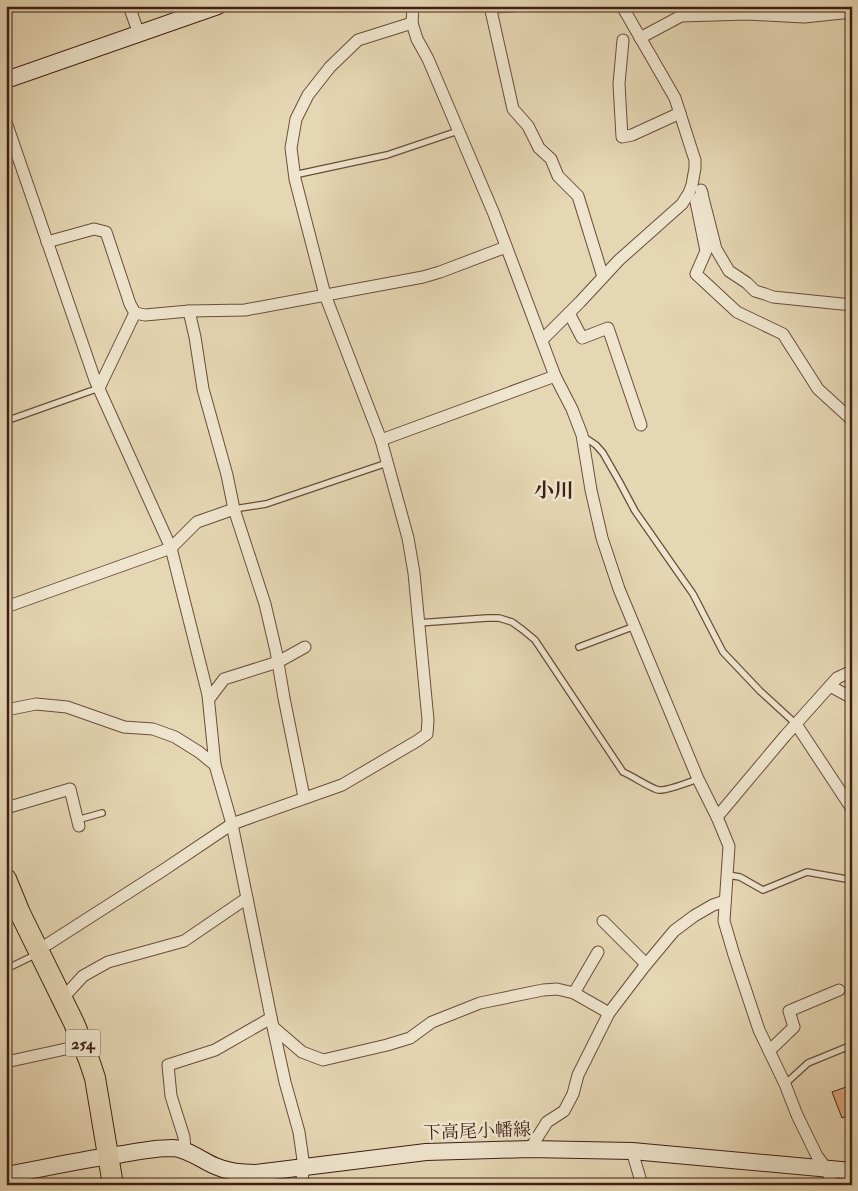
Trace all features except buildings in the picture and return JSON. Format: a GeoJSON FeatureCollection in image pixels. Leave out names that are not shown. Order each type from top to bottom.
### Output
{"type":"FeatureCollection","features":[{"type":"Feature","properties":{"kind":"highway","name":"254"},"geometry":{"type":"LineString","coordinates":[[6,879],[13,916],[38,951],[84,1045],[95,1078],[113,1185]]}},
{"type":"Feature","properties":{"kind":"main road"},"geometry":{"type":"LineString","coordinates":[[6,80],[218,6]]}},
{"type":"Feature","properties":{"kind":"main road","name":"下高尾小幡線"},"geometry":{"type":"LineString","coordinates":[[6,1175],[109,1156],[174,1148],[185,1150],[231,1172],[243,1173],[426,1152],[530,1149],[632,1151],[852,1171]]}},
{"type":"Feature","properties":{"kind":"street"},"geometry":{"type":"LineString","coordinates":[[129,6],[138,34]]}},
{"type":"Feature","properties":{"kind":"street"},"geometry":{"type":"LineString","coordinates":[[413,6],[412,24],[417,39],[428,59],[506,247],[555,376],[572,409],[582,435],[590,490],[602,538],[619,589],[698,779],[729,846],[724,921],[759,1030],[785,1084],[796,1114],[817,1156],[826,1168],[833,1185]]}},
{"type":"Feature","properties":{"kind":"street"},"geometry":{"type":"LineString","coordinates":[[514,6],[490,6],[513,109],[528,126],[539,148],[551,159],[558,176],[578,196],[603,278]]}},
{"type":"Feature","properties":{"kind":"street"},"geometry":{"type":"LineString","coordinates":[[542,340],[603,278],[618,260],[682,204],[689,193],[694,176],[695,160],[674,98],[622,6]]}},
{"type":"Feature","properties":{"kind":"street"},"geometry":{"type":"LineString","coordinates":[[640,38],[681,16],[746,10],[804,16],[852,12]]}},
{"type":"Feature","properties":{"kind":"street"},"geometry":{"type":"LineString","coordinates":[[38,951],[154,877],[232,824],[342,785],[427,734],[428,720],[412,560],[408,538],[381,440],[325,295],[294,175],[291,148],[296,119],[308,95],[330,67],[358,40],[412,24]]}},
{"type":"Feature","properties":{"kind":"street"},"geometry":{"type":"LineString","coordinates":[[624,40],[619,84],[622,137],[632,135],[680,113]]}},
{"type":"Feature","properties":{"kind":"street"},"geometry":{"type":"LineString","coordinates":[[6,122],[99,388],[171,548],[209,699],[215,766],[232,824],[272,1023],[285,1082],[299,1132],[304,1167],[301,1185]]}},
{"type":"Feature","properties":{"kind":"street"},"geometry":{"type":"LineString","coordinates":[[694,176],[702,193],[716,249],[729,271],[755,291],[773,297],[848,303],[852,305]]}},
{"type":"Feature","properties":{"kind":"street"},"geometry":{"type":"LineString","coordinates":[[702,193],[696,202],[706,250],[696,274],[737,312],[783,334],[818,389],[852,420]]}},
{"type":"Feature","properties":{"kind":"street"},"geometry":{"type":"LineString","coordinates":[[47,242],[94,229],[106,232],[130,304],[135,313],[145,315],[189,311],[245,310],[423,277],[506,247]]}},
{"type":"Feature","properties":{"kind":"street"},"geometry":{"type":"LineString","coordinates":[[189,311],[203,389],[227,475],[234,509],[265,604],[304,797]]}},
{"type":"Feature","properties":{"kind":"street"},"geometry":{"type":"LineString","coordinates":[[99,388],[135,313]]}},
{"type":"Feature","properties":{"kind":"street"},"geometry":{"type":"LineString","coordinates":[[568,313],[582,338],[608,328],[641,425]]}},
{"type":"Feature","properties":{"kind":"street"},"geometry":{"type":"LineString","coordinates":[[381,440],[555,376]]}},
{"type":"Feature","properties":{"kind":"street"},"geometry":{"type":"LineString","coordinates":[[6,607],[171,548],[197,522],[234,509]]}},
{"type":"Feature","properties":{"kind":"street"},"geometry":{"type":"LineString","coordinates":[[209,699],[224,679],[278,662],[305,647]]}},
{"type":"Feature","properties":{"kind":"street"},"geometry":{"type":"LineString","coordinates":[[717,817],[837,678],[852,671]]}},
{"type":"Feature","properties":{"kind":"street"},"geometry":{"type":"LineString","coordinates":[[830,686],[852,698]]}},
{"type":"Feature","properties":{"kind":"street"},"geometry":{"type":"LineString","coordinates":[[6,710],[36,704],[67,707],[124,727],[153,729],[183,742],[199,752],[215,766]]}},
{"type":"Feature","properties":{"kind":"street"},"geometry":{"type":"LineString","coordinates":[[796,724],[852,809]]}},
{"type":"Feature","properties":{"kind":"street"},"geometry":{"type":"LineString","coordinates":[[6,808],[70,789],[78,823]]}},
{"type":"Feature","properties":{"kind":"street"},"geometry":{"type":"LineString","coordinates":[[62,999],[83,976],[108,962],[184,941],[246,898]]}},
{"type":"Feature","properties":{"kind":"street"},"geometry":{"type":"LineString","coordinates":[[530,1149],[547,1122],[564,1111],[573,1094],[578,1075],[609,1013],[646,964],[674,931],[694,916],[725,901]]}},
{"type":"Feature","properties":{"kind":"street"},"geometry":{"type":"LineString","coordinates":[[603,921],[646,964]]}},
{"type":"Feature","properties":{"kind":"street"},"geometry":{"type":"LineString","coordinates":[[574,993],[598,952]]}},
{"type":"Feature","properties":{"kind":"street"},"geometry":{"type":"LineString","coordinates":[[272,1023],[302,1052],[323,1060],[410,1038],[432,1022],[480,1003],[544,990],[557,989],[574,993],[609,1013]]}},
{"type":"Feature","properties":{"kind":"street"},"geometry":{"type":"LineString","coordinates":[[769,1051],[794,1027],[789,1010],[839,990]]}},
{"type":"Feature","properties":{"kind":"street"},"geometry":{"type":"LineString","coordinates":[[185,1150],[184,1137],[171,1096],[168,1065],[214,1050],[272,1023]]}},
{"type":"Feature","properties":{"kind":"street"},"geometry":{"type":"LineString","coordinates":[[6,1062],[84,1045]]}},
{"type":"Feature","properties":{"kind":"street"},"geometry":{"type":"LineString","coordinates":[[632,1151],[642,1185]]}},
{"type":"Feature","properties":{"kind":"lane"},"geometry":{"type":"LineString","coordinates":[[294,175],[387,155],[458,131]]}},
{"type":"Feature","properties":{"kind":"lane"},"geometry":{"type":"LineString","coordinates":[[6,421],[99,388]]}},
{"type":"Feature","properties":{"kind":"lane"},"geometry":{"type":"LineString","coordinates":[[582,435],[596,445],[602,453],[635,511],[693,594],[723,652],[760,691],[796,724]]}},
{"type":"Feature","properties":{"kind":"lane"},"geometry":{"type":"LineString","coordinates":[[234,509],[266,504],[387,463]]}},
{"type":"Feature","properties":{"kind":"lane"},"geometry":{"type":"LineString","coordinates":[[418,623],[487,618],[499,618],[512,622],[534,640],[623,772],[657,790],[664,790],[698,779]]}},
{"type":"Feature","properties":{"kind":"lane"},"geometry":{"type":"LineString","coordinates":[[579,647],[635,626]]}},
{"type":"Feature","properties":{"kind":"lane"},"geometry":{"type":"LineString","coordinates":[[78,823],[102,813]]}},
{"type":"Feature","properties":{"kind":"lane"},"geometry":{"type":"LineString","coordinates":[[728,875],[740,877],[763,890],[807,872],[852,880]]}},
{"type":"Feature","properties":{"kind":"lane"},"geometry":{"type":"LineString","coordinates":[[6,969],[38,951]]}},
{"type":"Feature","properties":{"kind":"lane"},"geometry":{"type":"LineString","coordinates":[[785,1084],[808,1062],[852,1045]]}},
{"type":"Feature","properties":{"kind":"district","name":"小川"},"geometry":{"type":"Point","coordinates":[554,490]}}]}
